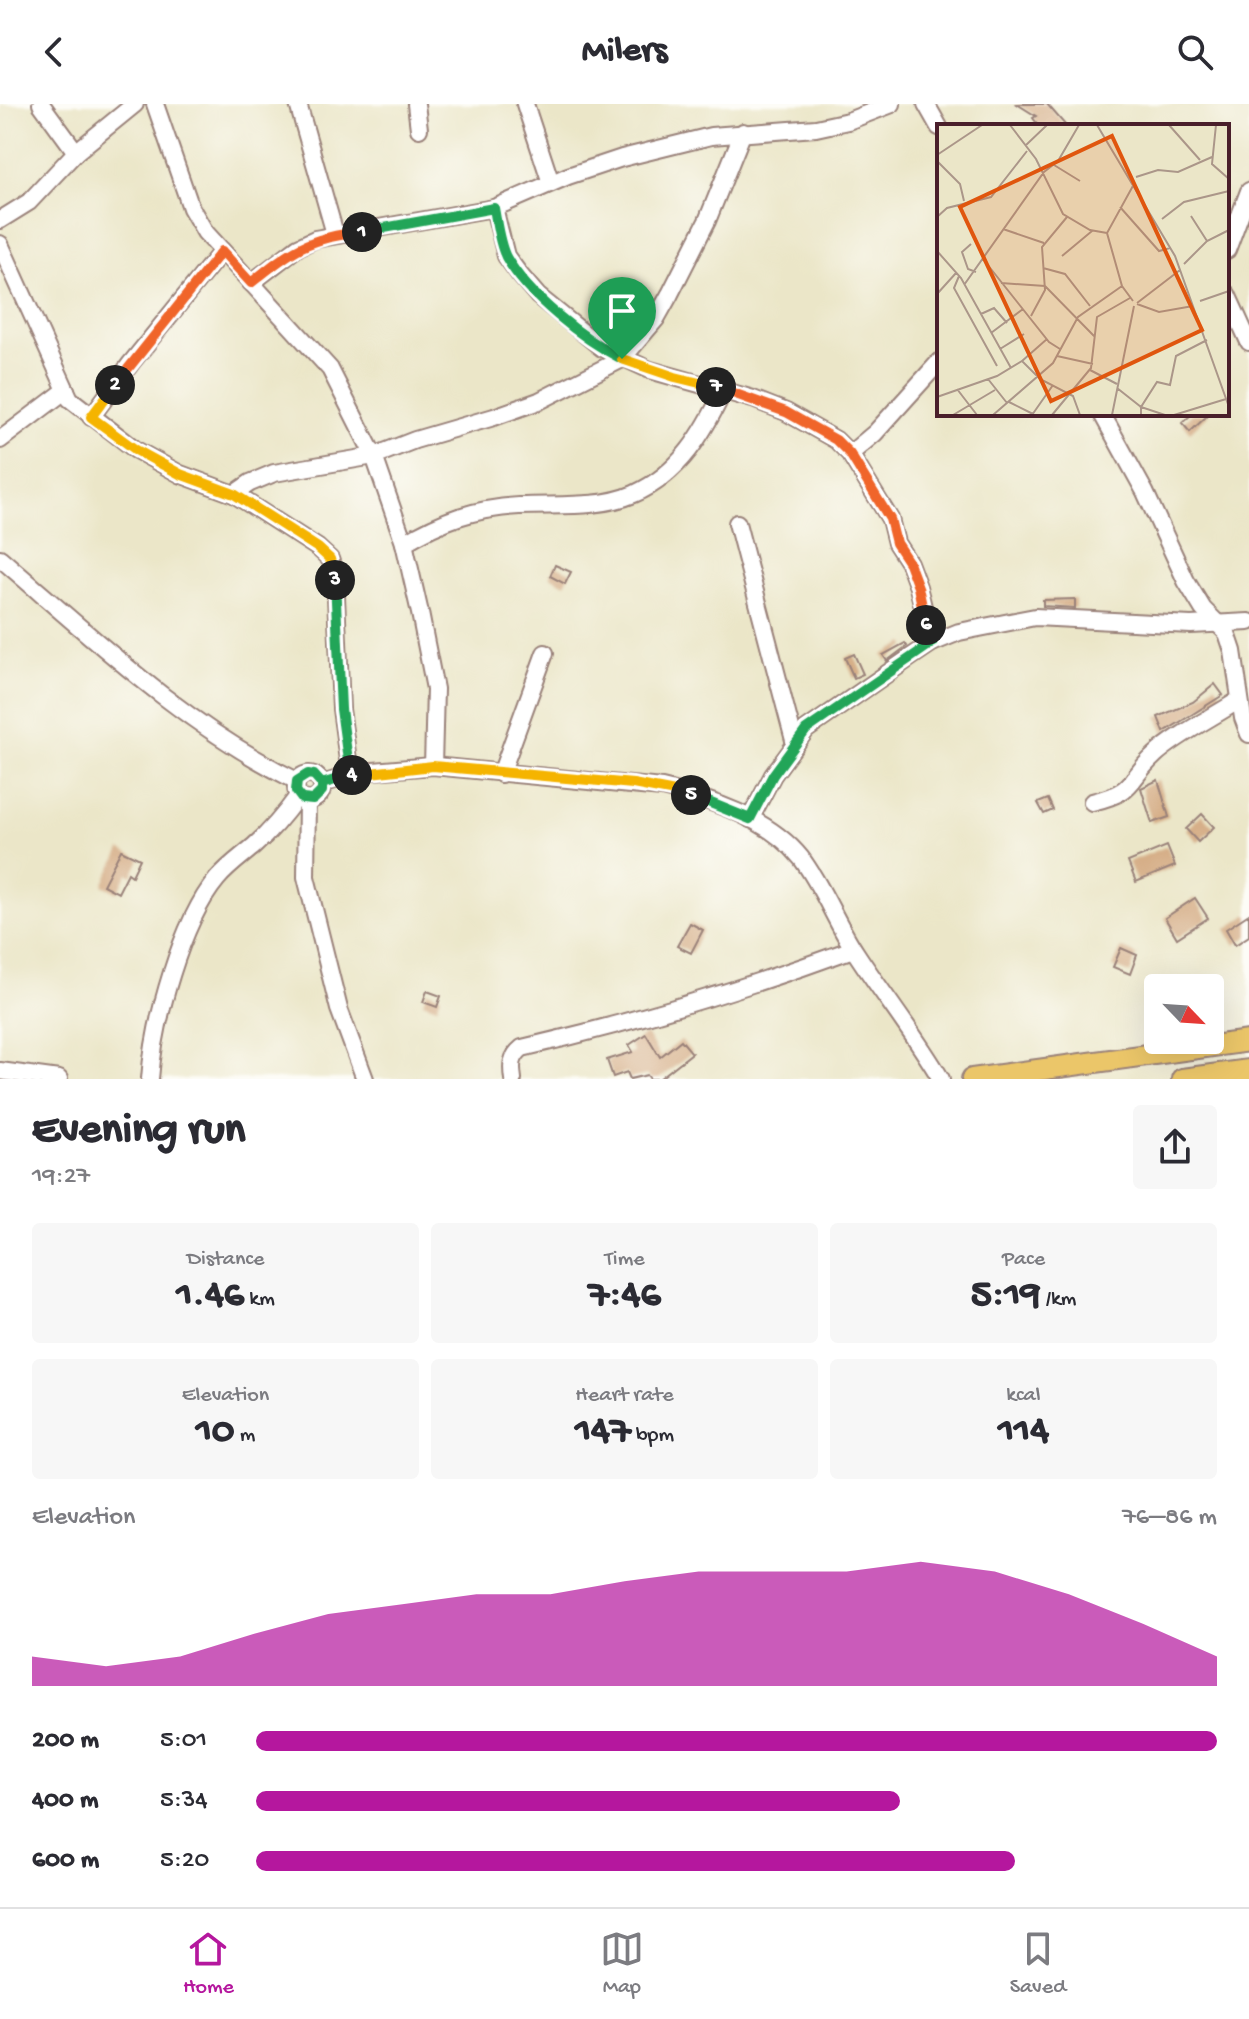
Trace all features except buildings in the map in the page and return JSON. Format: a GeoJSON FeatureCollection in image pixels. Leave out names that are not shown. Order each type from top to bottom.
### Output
{"type":"FeatureCollection","features":[{"type":"Feature","properties":{"kind":"main road"},"geometry":{"type":"LineString","coordinates":[[972,1079],[1249,1041]]}},
{"type":"Feature","properties":{"kind":"main road"},"geometry":{"type":"LineString","coordinates":[[1185,1079],[1249,1070]]}},
{"type":"Feature","properties":{"kind":"street"},"geometry":{"type":"LineString","coordinates":[[41,104],[76,152]]}},
{"type":"Feature","properties":{"kind":"street"},"geometry":{"type":"LineString","coordinates":[[0,220],[29,202],[76,152],[135,104]]}},
{"type":"Feature","properties":{"kind":"street"},"geometry":{"type":"LineString","coordinates":[[155,104],[191,208],[205,232],[330,369],[374,456],[404,543],[435,689],[433,766]]}},
{"type":"Feature","properties":{"kind":"street"},"geometry":{"type":"LineString","coordinates":[[298,104],[335,234]]}},
{"type":"Feature","properties":{"kind":"street"},"geometry":{"type":"LineString","coordinates":[[416,104],[419,129]]}},
{"type":"Feature","properties":{"kind":"street"},"geometry":{"type":"LineString","coordinates":[[525,104],[551,183]]}},
{"type":"Feature","properties":{"kind":"street"},"geometry":{"type":"LineString","coordinates":[[251,283],[298,247],[335,234],[494,208],[551,183],[622,158],[711,136],[816,128],[848,121],[892,104]]}},
{"type":"Feature","properties":{"kind":"street"},"geometry":{"type":"LineString","coordinates":[[926,104],[937,124]]}},
{"type":"Feature","properties":{"kind":"street"},"geometry":{"type":"LineString","coordinates":[[234,494],[274,473],[374,456],[539,401],[622,359],[656,319],[670,294],[707,221],[743,132]]}},
{"type":"Feature","properties":{"kind":"street"},"geometry":{"type":"LineString","coordinates":[[1229,245],[1249,191]]}},
{"type":"Feature","properties":{"kind":"street"},"geometry":{"type":"LineString","coordinates":[[494,208],[506,256],[520,275],[559,314],[602,348],[622,359],[786,412],[836,440],[850,454],[890,519],[896,543],[909,563],[918,587],[932,643]]}},
{"type":"Feature","properties":{"kind":"street"},"geometry":{"type":"LineString","coordinates":[[0,244],[70,399],[136,450],[169,468],[234,494],[330,559],[335,574],[341,709],[350,775]]}},
{"type":"Feature","properties":{"kind":"street"},"geometry":{"type":"LineString","coordinates":[[91,417],[222,251]]}},
{"type":"Feature","properties":{"kind":"street"},"geometry":{"type":"LineString","coordinates":[[1229,298],[1249,342]]}},
{"type":"Feature","properties":{"kind":"street"},"geometry":{"type":"LineString","coordinates":[[850,454],[875,433],[937,364]]}},
{"type":"Feature","properties":{"kind":"street"},"geometry":{"type":"LineString","coordinates":[[0,440],[66,390]]}},
{"type":"Feature","properties":{"kind":"street"},"geometry":{"type":"LineString","coordinates":[[404,543],[437,523],[464,515],[514,506],[593,503],[633,494],[666,474],[692,448],[707,426],[724,390]]}},
{"type":"Feature","properties":{"kind":"street"},"geometry":{"type":"LineString","coordinates":[[1103,416],[1145,492],[1186,581],[1203,609],[1227,633],[1233,651],[1239,700],[1249,734]]}},
{"type":"Feature","properties":{"kind":"street"},"geometry":{"type":"LineString","coordinates":[[737,523],[795,744]]}},
{"type":"Feature","properties":{"kind":"street"},"geometry":{"type":"LineString","coordinates":[[0,558],[158,692],[266,765],[301,793],[319,797],[322,784],[361,772],[433,766],[662,788],[687,793],[750,819],[774,833],[800,857],[853,949],[921,1044],[941,1079]]}},
{"type":"Feature","properties":{"kind":"street"},"geometry":{"type":"LineString","coordinates":[[750,819],[773,775],[806,730],[932,643],[959,632],[1035,617],[1191,625],[1249,622]]}},
{"type":"Feature","properties":{"kind":"street"},"geometry":{"type":"LineString","coordinates":[[501,774],[545,653]]}},
{"type":"Feature","properties":{"kind":"street"},"geometry":{"type":"LineString","coordinates":[[1092,802],[1112,797],[1128,788],[1155,755],[1239,700]]}},
{"type":"Feature","properties":{"kind":"street"},"geometry":{"type":"LineString","coordinates":[[150,1079],[156,1029],[164,998],[192,920],[204,896],[233,863],[279,821],[301,793]]}},
{"type":"Feature","properties":{"kind":"street"},"geometry":{"type":"LineString","coordinates":[[301,793],[306,877],[339,1009],[365,1079]]}},
{"type":"Feature","properties":{"kind":"street"},"geometry":{"type":"LineString","coordinates":[[513,1079],[511,1064],[515,1053],[522,1048],[619,1025],[744,988],[853,949]]}},
{"type":"Feature","properties":{"kind":"street"},"geometry":{"type":"LineString","coordinates":[[0,1071],[59,1079]]}},
{"type":"Feature","properties":{"kind":"route"},"geometry":{"type":"LineString","coordinates":[[622,359],[602,348],[559,314],[520,275],[506,256],[494,208],[315,239],[298,247],[251,283],[222,251],[91,417],[120,440],[180,474],[234,494],[330,559],[335,574],[341,709],[350,775],[322,784],[319,797],[307,801],[302,799],[295,786],[301,776],[308,774],[314,775],[322,784],[361,772],[433,766],[662,788],[687,793],[750,819],[773,775],[806,730],[932,643],[918,587],[909,563],[896,543],[890,519],[850,454],[836,440],[786,412],[753,399],[622,359]]}}]}
